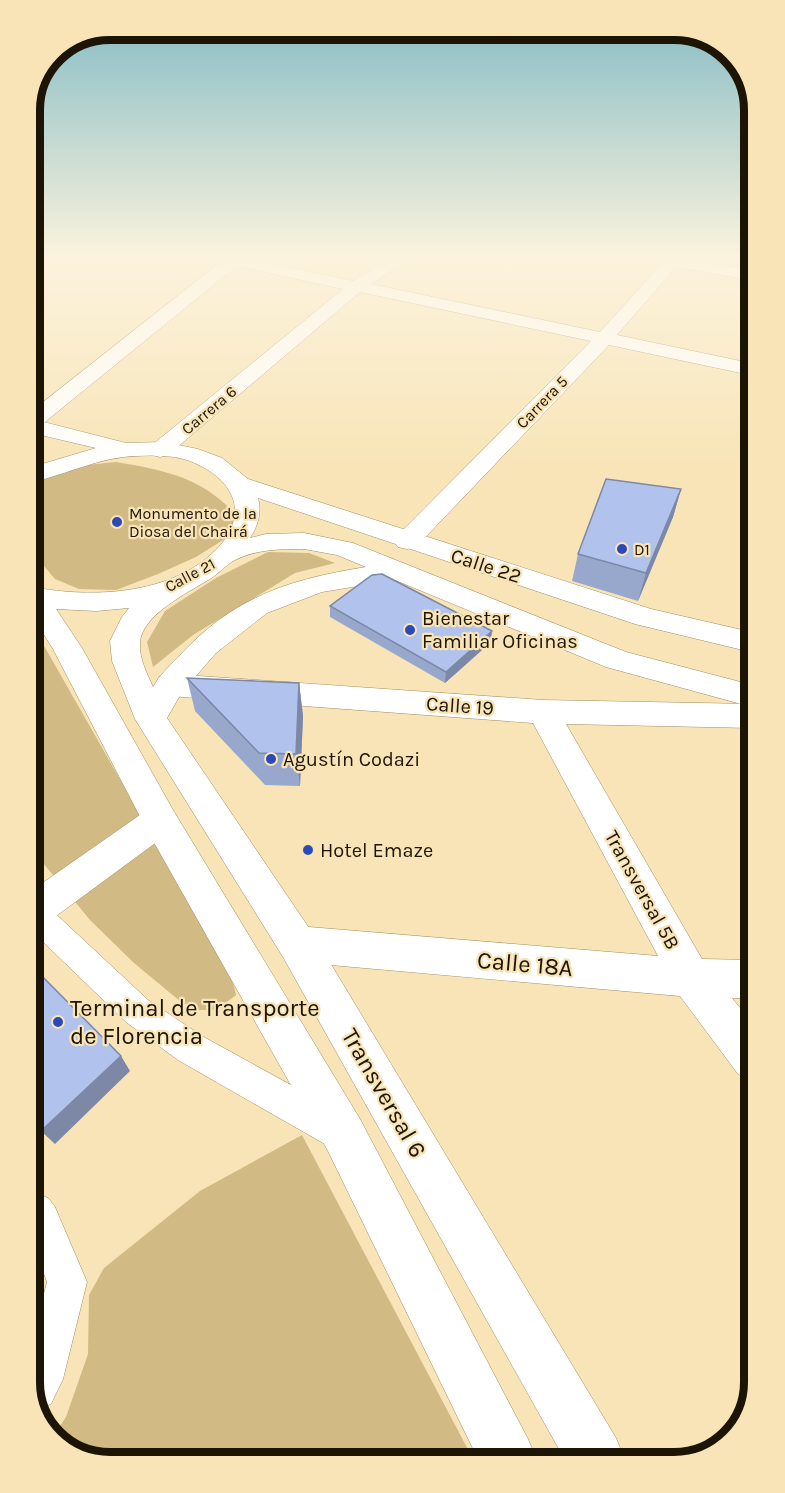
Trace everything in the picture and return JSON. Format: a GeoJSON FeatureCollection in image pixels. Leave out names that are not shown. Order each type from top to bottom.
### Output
{"type":"FeatureCollection","features":[{"type":"Feature","properties":{"kind":"street"},"geometry":{"type":"LineString","coordinates":[[41,414],[146,330]]}},
{"type":"Feature","properties":{"kind":"street","name":"Carrera 6"},"geometry":{"type":"LineString","coordinates":[[160,450],[304,330]]}},
{"type":"Feature","properties":{"kind":"street"},"geometry":{"type":"LineString","coordinates":[[562,330],[744,368]]}},
{"type":"Feature","properties":{"kind":"street","name":"Carrera 5"},"geometry":{"type":"LineString","coordinates":[[407,541],[612,330]]}},
{"type":"Feature","properties":{"kind":"street","name":"Calle 21"},"geometry":{"type":"LineString","coordinates":[[41,428],[133,449],[186,454],[208,461],[227,472],[243,489],[248,509],[243,532],[226,554],[204,571],[177,585],[119,601],[89,603],[41,597]]}},
{"type":"Feature","properties":{"kind":"street","name":"Calle 21"},"geometry":{"type":"LineString","coordinates":[[41,471],[88,456],[133,449]]}},
{"type":"Feature","properties":{"kind":"street","name":"Calle 22"},"geometry":{"type":"LineString","coordinates":[[227,472],[240,484],[407,541],[645,617],[744,640]]}},
{"type":"Feature","properties":{"kind":"street"},"geometry":{"type":"LineString","coordinates":[[226,554],[266,542],[304,541],[344,549],[617,660],[744,694]]}},
{"type":"Feature","properties":{"kind":"street"},"geometry":{"type":"LineString","coordinates":[[160,702],[206,646],[257,607],[316,584],[398,571]]}},
{"type":"Feature","properties":{"kind":"street","name":"Transversal 6"},"geometry":{"type":"LineString","coordinates":[[177,585],[136,617],[125,641],[127,661],[160,702],[297,944],[593,1453]]}},
{"type":"Feature","properties":{"kind":"street"},"geometry":{"type":"LineString","coordinates":[[41,608],[67,648],[160,820],[344,1135],[504,1453]]}},
{"type":"Feature","properties":{"kind":"street","name":"Calle 19"},"geometry":{"type":"LineString","coordinates":[[160,702],[744,716]]}},
{"type":"Feature","properties":{"kind":"street","name":"Transversal 5B"},"geometry":{"type":"LineString","coordinates":[[543,712],[691,978],[744,1047]]}},
{"type":"Feature","properties":{"kind":"street"},"geometry":{"type":"LineString","coordinates":[[40,906],[160,820]]}},
{"type":"Feature","properties":{"kind":"street","name":"Calle 18A"},"geometry":{"type":"LineString","coordinates":[[297,944],[691,978],[744,979]]}},
{"type":"Feature","properties":{"kind":"lane"},"geometry":{"type":"LineString","coordinates":[[40,917],[137,1011],[190,1048],[344,1135]]}},
{"type":"Feature","properties":{"kind":"lane"},"geometry":{"type":"LineString","coordinates":[[40,1218],[67,1282],[40,1382]]}},
{"type":"Feature","properties":{"kind":"shaded area"},"geometry":{"type":"Polygon","coordinates":[[[116,462],[151,468],[183,478],[226,504],[238,518],[231,535],[196,557],[158,574],[116,590],[79,589],[55,579],[41,562],[41,480],[60,471],[116,462]]]}},
{"type":"Feature","properties":{"kind":"shaded area"},"geometry":{"type":"Polygon","coordinates":[[[268,552],[309,553],[335,563],[295,573],[193,635],[153,667],[147,642],[165,611],[216,578],[268,552]]]}},
{"type":"Feature","properties":{"kind":"shaded area"},"geometry":{"type":"Polygon","coordinates":[[[41,640],[231,974],[236,995],[216,1010],[199,1010],[181,1002],[134,963],[90,920],[40,860],[41,640]]]}},
{"type":"Feature","properties":{"kind":"shaded area"},"geometry":{"type":"Polygon","coordinates":[[[302,1135],[470,1453],[106,1452],[88,1449],[61,1432],[58,1429],[66,1417],[88,1354],[89,1295],[104,1268],[200,1191],[302,1135]]]}},
{"type":"Feature","properties":{"kind":"building","name":"D1"},"geometry":{"type":"Polygon","coordinates":[[[606,479],[681,489],[646,573],[578,554],[606,479]]]}},
{"type":"Feature","properties":{"kind":"building","name":"Bienestar Familiar Oficinas"},"geometry":{"type":"Polygon","coordinates":[[[382,574],[492,631],[446,672],[330,606],[372,575],[382,574]]]}},
{"type":"Feature","properties":{"kind":"building"},"geometry":{"type":"Polygon","coordinates":[[[187,678],[299,683],[296,754],[259,753],[187,678]]]}},
{"type":"Feature","properties":{"kind":"building","name":"Terminal de Transporte de Florencia"},"geometry":{"type":"Polygon","coordinates":[[[40,974],[121,1056],[40,1130],[40,974]]]}},
{"type":"Feature","properties":{"kind":"place","name":"Monumento de la Diosa del Chairá"},"geometry":{"type":"Point","coordinates":[117,522]}},
{"type":"Feature","properties":{"kind":"place","name":"D1"},"geometry":{"type":"Point","coordinates":[622,549]}},
{"type":"Feature","properties":{"kind":"place","name":"Bienestar Familiar Oficinas"},"geometry":{"type":"Point","coordinates":[410,630]}},
{"type":"Feature","properties":{"kind":"place","name":"Agustín Codazi"},"geometry":{"type":"Point","coordinates":[271,759]}},
{"type":"Feature","properties":{"kind":"place","name":"Hotel Emaze"},"geometry":{"type":"Point","coordinates":[308,850]}},
{"type":"Feature","properties":{"kind":"place","name":"Terminal de Transporte de Florencia"},"geometry":{"type":"Point","coordinates":[58,1022]}}]}
